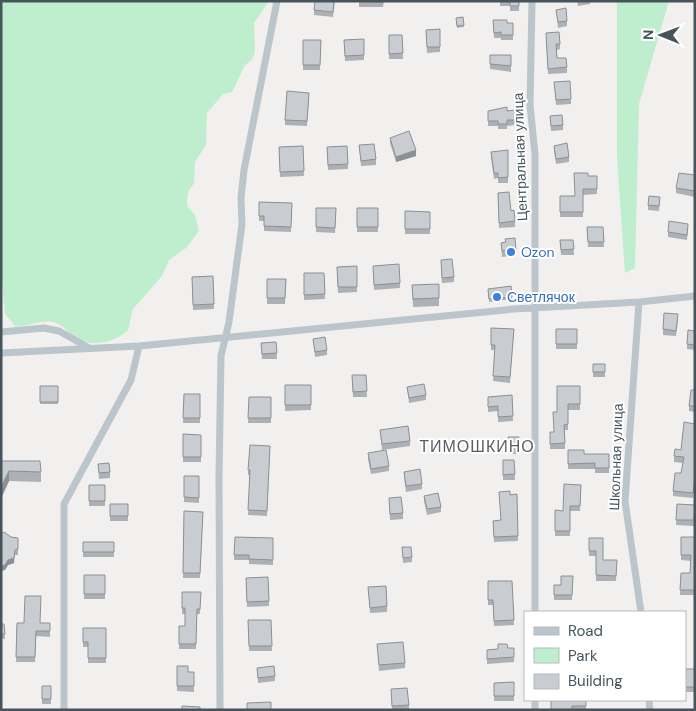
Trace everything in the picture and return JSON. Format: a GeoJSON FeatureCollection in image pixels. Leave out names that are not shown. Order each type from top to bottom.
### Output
{"type":"FeatureCollection","features":[{"type":"Feature","properties":{"kind":"street"},"geometry":{"type":"LineString","coordinates":[[220,710],[218,476],[221,356],[229,322],[242,224],[241,198],[244,170],[277,1]]}},
{"type":"Feature","properties":{"kind":"street","name":"Центральная улица"},"geometry":{"type":"LineString","coordinates":[[532,1],[530,105],[535,154],[535,611]]}},
{"type":"Feature","properties":{"kind":"street"},"geometry":{"type":"LineString","coordinates":[[1,353],[139,346],[536,307],[639,302],[695,296]]}},
{"type":"Feature","properties":{"kind":"street","name":"Школьная улица"},"geometry":{"type":"LineString","coordinates":[[639,302],[625,500],[641,611]]}},
{"type":"Feature","properties":{"kind":"street"},"geometry":{"type":"LineString","coordinates":[[1,332],[44,328],[59,331],[89,348]]}},
{"type":"Feature","properties":{"kind":"street"},"geometry":{"type":"LineString","coordinates":[[64,710],[64,504],[131,380],[139,346]]}},
{"type":"Feature","properties":{"kind":"green space"},"geometry":{"type":"Polygon","coordinates":[[[1,1],[269,1],[254,23],[255,51],[252,60],[245,65],[232,92],[223,94],[207,113],[206,145],[195,162],[194,183],[188,192],[187,202],[188,207],[195,215],[199,231],[186,248],[169,260],[162,276],[133,309],[128,330],[109,341],[95,343],[80,340],[61,325],[51,322],[15,326],[5,314],[1,270],[1,1]]]}},
{"type":"Feature","properties":{"kind":"green space"},"geometry":{"type":"Polygon","coordinates":[[[617,1],[669,1],[639,104],[635,268],[625,273],[617,158],[617,1]]]}},
{"type":"Feature","properties":{"kind":"building"},"geometry":{"type":"Polygon","coordinates":[[[315,1],[334,1],[333,12],[314,10],[315,1]]]}},
{"type":"Feature","properties":{"kind":"building"},"geometry":{"type":"Polygon","coordinates":[[[510,1],[519,1],[519,6],[510,6],[510,1]]]}},
{"type":"Feature","properties":{"kind":"building"},"geometry":{"type":"Polygon","coordinates":[[[566,8],[567,21],[558,22],[556,10],[566,8]]]}},
{"type":"Feature","properties":{"kind":"building"},"geometry":{"type":"Polygon","coordinates":[[[463,17],[464,25],[457,26],[456,18],[463,17]]]}},
{"type":"Feature","properties":{"kind":"building"},"geometry":{"type":"Polygon","coordinates":[[[493,20],[507,20],[507,23],[513,23],[513,35],[501,35],[501,32],[494,33],[493,20]]]}},
{"type":"Feature","properties":{"kind":"building"},"geometry":{"type":"Polygon","coordinates":[[[440,29],[440,47],[427,47],[426,30],[440,29]]]}},
{"type":"Feature","properties":{"kind":"building"},"geometry":{"type":"Polygon","coordinates":[[[559,32],[560,44],[556,44],[557,58],[566,58],[567,67],[548,69],[546,33],[559,32]]]}},
{"type":"Feature","properties":{"kind":"building"},"geometry":{"type":"Polygon","coordinates":[[[389,35],[402,35],[403,53],[389,54],[389,35]]]}},
{"type":"Feature","properties":{"kind":"building"},"geometry":{"type":"Polygon","coordinates":[[[364,39],[364,55],[345,56],[344,40],[364,39]]]}},
{"type":"Feature","properties":{"kind":"building"},"geometry":{"type":"Polygon","coordinates":[[[303,40],[321,40],[320,65],[303,65],[303,40]]]}},
{"type":"Feature","properties":{"kind":"building"},"geometry":{"type":"Polygon","coordinates":[[[490,55],[511,55],[511,66],[490,64],[490,55]]]}},
{"type":"Feature","properties":{"kind":"building"},"geometry":{"type":"Polygon","coordinates":[[[570,81],[571,99],[556,100],[554,82],[570,81]]]}},
{"type":"Feature","properties":{"kind":"building"},"geometry":{"type":"Polygon","coordinates":[[[287,91],[309,93],[307,121],[285,120],[287,91]]]}},
{"type":"Feature","properties":{"kind":"building"},"geometry":{"type":"Polygon","coordinates":[[[507,107],[507,111],[515,110],[515,120],[507,120],[507,124],[498,124],[498,121],[488,121],[488,111],[507,107]]]}},
{"type":"Feature","properties":{"kind":"building"},"geometry":{"type":"Polygon","coordinates":[[[562,115],[563,125],[551,126],[550,116],[562,115]]]}},
{"type":"Feature","properties":{"kind":"building"},"geometry":{"type":"Polygon","coordinates":[[[409,131],[416,150],[396,157],[390,138],[409,131]]]}},
{"type":"Feature","properties":{"kind":"building"},"geometry":{"type":"Polygon","coordinates":[[[567,143],[569,157],[556,159],[554,146],[567,143]]]}},
{"type":"Feature","properties":{"kind":"building"},"geometry":{"type":"Polygon","coordinates":[[[374,144],[376,159],[361,161],[359,145],[374,144]]]}},
{"type":"Feature","properties":{"kind":"building"},"geometry":{"type":"Polygon","coordinates":[[[303,146],[304,171],[280,172],[279,147],[303,146]]]}},
{"type":"Feature","properties":{"kind":"building"},"geometry":{"type":"Polygon","coordinates":[[[347,146],[348,164],[328,165],[327,147],[347,146]]]}},
{"type":"Feature","properties":{"kind":"building"},"geometry":{"type":"Polygon","coordinates":[[[508,150],[508,177],[498,178],[498,173],[494,173],[491,152],[508,150]]]}},
{"type":"Feature","properties":{"kind":"building"},"geometry":{"type":"Polygon","coordinates":[[[574,173],[588,173],[588,176],[597,176],[597,189],[583,189],[583,212],[560,212],[560,196],[575,196],[574,173]]]}},
{"type":"Feature","properties":{"kind":"building"},"geometry":{"type":"Polygon","coordinates":[[[679,173],[695,175],[695,191],[676,188],[679,173]]]}},
{"type":"Feature","properties":{"kind":"building"},"geometry":{"type":"Polygon","coordinates":[[[509,192],[511,211],[514,210],[515,221],[499,223],[498,193],[509,192]]]}},
{"type":"Feature","properties":{"kind":"building"},"geometry":{"type":"Polygon","coordinates":[[[649,196],[660,197],[659,206],[648,205],[649,196]]]}},
{"type":"Feature","properties":{"kind":"building"},"geometry":{"type":"Polygon","coordinates":[[[259,202],[292,203],[291,227],[264,226],[264,216],[259,216],[259,202]]]}},
{"type":"Feature","properties":{"kind":"building"},"geometry":{"type":"Polygon","coordinates":[[[316,208],[336,208],[335,228],[316,227],[316,208]]]}},
{"type":"Feature","properties":{"kind":"building"},"geometry":{"type":"Polygon","coordinates":[[[357,208],[378,208],[378,227],[357,227],[357,208]]]}},
{"type":"Feature","properties":{"kind":"building"},"geometry":{"type":"Polygon","coordinates":[[[405,211],[430,212],[430,229],[405,229],[405,211]]]}},
{"type":"Feature","properties":{"kind":"building"},"geometry":{"type":"Polygon","coordinates":[[[669,221],[688,224],[687,235],[668,232],[669,221]]]}},
{"type":"Feature","properties":{"kind":"building"},"geometry":{"type":"Polygon","coordinates":[[[587,227],[603,227],[604,242],[588,242],[587,227]]]}},
{"type":"Feature","properties":{"kind":"building"},"geometry":{"type":"Polygon","coordinates":[[[515,238],[516,250],[502,251],[501,243],[506,242],[505,239],[515,238]]]}},
{"type":"Feature","properties":{"kind":"building"},"geometry":{"type":"Polygon","coordinates":[[[560,240],[573,240],[574,249],[561,250],[560,240]]]}},
{"type":"Feature","properties":{"kind":"building"},"geometry":{"type":"Polygon","coordinates":[[[452,259],[454,277],[442,278],[441,260],[452,259]]]}},
{"type":"Feature","properties":{"kind":"building"},"geometry":{"type":"Polygon","coordinates":[[[399,264],[400,283],[374,285],[373,266],[399,264]]]}},
{"type":"Feature","properties":{"kind":"building"},"geometry":{"type":"Polygon","coordinates":[[[357,266],[357,287],[338,287],[337,267],[357,266]]]}},
{"type":"Feature","properties":{"kind":"building"},"geometry":{"type":"Polygon","coordinates":[[[304,273],[324,273],[325,294],[304,295],[304,273]]]}},
{"type":"Feature","properties":{"kind":"building"},"geometry":{"type":"Polygon","coordinates":[[[213,276],[214,304],[193,305],[192,277],[213,276]]]}},
{"type":"Feature","properties":{"kind":"building"},"geometry":{"type":"Polygon","coordinates":[[[267,279],[286,279],[285,298],[267,298],[267,279]]]}},
{"type":"Feature","properties":{"kind":"building"},"geometry":{"type":"Polygon","coordinates":[[[439,284],[439,298],[413,299],[412,285],[439,284]]]}},
{"type":"Feature","properties":{"kind":"building"},"geometry":{"type":"Polygon","coordinates":[[[511,286],[512,297],[489,299],[488,289],[511,286]]]}},
{"type":"Feature","properties":{"kind":"building"},"geometry":{"type":"Polygon","coordinates":[[[664,313],[678,314],[676,331],[663,329],[664,313]]]}},
{"type":"Feature","properties":{"kind":"building"},"geometry":{"type":"Polygon","coordinates":[[[491,328],[514,329],[510,377],[493,376],[495,345],[491,345],[491,328]]]}},
{"type":"Feature","properties":{"kind":"building"},"geometry":{"type":"Polygon","coordinates":[[[556,329],[577,329],[577,344],[556,344],[556,329]]]}},
{"type":"Feature","properties":{"kind":"building"},"geometry":{"type":"Polygon","coordinates":[[[688,330],[695,331],[695,345],[687,344],[688,330]]]}},
{"type":"Feature","properties":{"kind":"building"},"geometry":{"type":"Polygon","coordinates":[[[325,337],[327,350],[315,352],[313,339],[325,337]]]}},
{"type":"Feature","properties":{"kind":"building"},"geometry":{"type":"Polygon","coordinates":[[[276,342],[277,353],[262,354],[261,343],[276,342]]]}},
{"type":"Feature","properties":{"kind":"building"},"geometry":{"type":"Polygon","coordinates":[[[593,364],[605,364],[605,372],[593,372],[593,364]]]}},
{"type":"Feature","properties":{"kind":"building"},"geometry":{"type":"Polygon","coordinates":[[[352,375],[366,375],[367,391],[353,392],[352,375]]]}},
{"type":"Feature","properties":{"kind":"building"},"geometry":{"type":"Polygon","coordinates":[[[424,384],[426,395],[409,398],[407,387],[424,384]]]}},
{"type":"Feature","properties":{"kind":"building"},"geometry":{"type":"Polygon","coordinates":[[[285,385],[311,385],[311,405],[285,405],[285,385]]]}},
{"type":"Feature","properties":{"kind":"building"},"geometry":{"type":"Polygon","coordinates":[[[40,386],[58,386],[58,402],[40,402],[40,386]]]}},
{"type":"Feature","properties":{"kind":"building"},"geometry":{"type":"Polygon","coordinates":[[[557,386],[580,386],[580,404],[568,404],[568,424],[564,425],[565,443],[550,444],[550,432],[554,432],[553,412],[557,412],[557,386]]]}},
{"type":"Feature","properties":{"kind":"building"},"geometry":{"type":"Polygon","coordinates":[[[691,390],[695,390],[695,406],[689,406],[691,390]]]}},
{"type":"Feature","properties":{"kind":"building"},"geometry":{"type":"Polygon","coordinates":[[[184,394],[200,394],[200,418],[183,418],[184,394]]]}},
{"type":"Feature","properties":{"kind":"building"},"geometry":{"type":"Polygon","coordinates":[[[512,395],[513,416],[498,417],[498,406],[488,407],[488,397],[512,395]]]}},
{"type":"Feature","properties":{"kind":"building"},"geometry":{"type":"Polygon","coordinates":[[[249,397],[271,397],[271,418],[248,418],[249,397]]]}},
{"type":"Feature","properties":{"kind":"building"},"geometry":{"type":"Polygon","coordinates":[[[684,422],[695,424],[695,477],[693,493],[673,491],[675,473],[681,473],[684,457],[674,456],[675,449],[681,450],[684,422]]]}},
{"type":"Feature","properties":{"kind":"building"},"geometry":{"type":"Polygon","coordinates":[[[408,426],[410,441],[382,444],[380,430],[408,426]]]}},
{"type":"Feature","properties":{"kind":"building"},"geometry":{"type":"Polygon","coordinates":[[[183,434],[201,435],[201,457],[183,457],[183,434]]]}},
{"type":"Feature","properties":{"kind":"building"},"geometry":{"type":"Polygon","coordinates":[[[508,437],[519,437],[520,448],[509,449],[508,437]]]}},
{"type":"Feature","properties":{"kind":"building"},"geometry":{"type":"Polygon","coordinates":[[[250,445],[270,446],[267,511],[248,510],[250,445]]]}},
{"type":"Feature","properties":{"kind":"building"},"geometry":{"type":"Polygon","coordinates":[[[386,450],[389,466],[371,469],[368,453],[386,450]]]}},
{"type":"Feature","properties":{"kind":"building"},"geometry":{"type":"Polygon","coordinates":[[[568,450],[584,450],[584,454],[609,454],[609,468],[595,468],[595,463],[568,464],[568,450]]]}},
{"type":"Feature","properties":{"kind":"building"},"geometry":{"type":"Polygon","coordinates":[[[503,460],[514,460],[515,474],[503,475],[503,460]]]}},
{"type":"Feature","properties":{"kind":"building"},"geometry":{"type":"Polygon","coordinates":[[[1,461],[40,461],[41,472],[9,471],[1,487],[1,461]]]}},
{"type":"Feature","properties":{"kind":"building"},"geometry":{"type":"Polygon","coordinates":[[[109,463],[110,472],[99,473],[98,464],[109,463]]]}},
{"type":"Feature","properties":{"kind":"building"},"geometry":{"type":"Polygon","coordinates":[[[420,469],[422,484],[406,486],[404,472],[420,469]]]}},
{"type":"Feature","properties":{"kind":"building"},"geometry":{"type":"Polygon","coordinates":[[[184,476],[199,476],[199,498],[184,497],[184,476]]]}},
{"type":"Feature","properties":{"kind":"building"},"geometry":{"type":"Polygon","coordinates":[[[564,484],[581,485],[580,506],[570,506],[570,531],[555,531],[555,510],[563,511],[564,484]]]}},
{"type":"Feature","properties":{"kind":"building"},"geometry":{"type":"Polygon","coordinates":[[[89,485],[105,485],[105,501],[89,501],[89,485]]]}},
{"type":"Feature","properties":{"kind":"building"},"geometry":{"type":"Polygon","coordinates":[[[510,491],[510,495],[517,494],[518,536],[494,537],[493,521],[501,520],[499,492],[510,491]]]}},
{"type":"Feature","properties":{"kind":"building"},"geometry":{"type":"Polygon","coordinates":[[[438,493],[441,507],[427,509],[424,496],[438,493]]]}},
{"type":"Feature","properties":{"kind":"building"},"geometry":{"type":"Polygon","coordinates":[[[401,497],[403,513],[390,514],[389,498],[401,497]]]}},
{"type":"Feature","properties":{"kind":"building"},"geometry":{"type":"Polygon","coordinates":[[[110,504],[128,504],[128,516],[110,516],[110,504]]]}},
{"type":"Feature","properties":{"kind":"building"},"geometry":{"type":"Polygon","coordinates":[[[677,504],[695,505],[694,520],[676,520],[677,504]]]}},
{"type":"Feature","properties":{"kind":"building"},"geometry":{"type":"Polygon","coordinates":[[[184,511],[203,512],[200,573],[183,573],[184,511]]]}},
{"type":"Feature","properties":{"kind":"building"},"geometry":{"type":"Polygon","coordinates":[[[4,532],[11,537],[18,538],[18,549],[15,550],[14,558],[1,566],[1,534],[4,532]]]}},
{"type":"Feature","properties":{"kind":"building"},"geometry":{"type":"Polygon","coordinates":[[[235,537],[273,538],[273,560],[249,559],[249,555],[234,555],[235,537]]]}},
{"type":"Feature","properties":{"kind":"building"},"geometry":{"type":"Polygon","coordinates":[[[681,537],[695,537],[695,590],[680,590],[681,573],[690,573],[691,555],[681,555],[681,537]]]}},
{"type":"Feature","properties":{"kind":"building"},"geometry":{"type":"Polygon","coordinates":[[[589,538],[603,538],[603,560],[617,560],[616,576],[596,575],[596,551],[589,551],[589,538]]]}},
{"type":"Feature","properties":{"kind":"building"},"geometry":{"type":"Polygon","coordinates":[[[83,542],[114,542],[114,552],[83,552],[83,542]]]}},
{"type":"Feature","properties":{"kind":"building"},"geometry":{"type":"Polygon","coordinates":[[[402,547],[411,547],[412,557],[403,558],[402,547]]]}},
{"type":"Feature","properties":{"kind":"building"},"geometry":{"type":"Polygon","coordinates":[[[84,575],[105,575],[105,594],[84,594],[84,575]]]}},
{"type":"Feature","properties":{"kind":"building"},"geometry":{"type":"Polygon","coordinates":[[[561,576],[573,576],[572,595],[554,595],[554,585],[561,585],[561,576]]]}},
{"type":"Feature","properties":{"kind":"building"},"geometry":{"type":"Polygon","coordinates":[[[268,577],[269,601],[247,602],[246,578],[268,577]]]}},
{"type":"Feature","properties":{"kind":"building"},"geometry":{"type":"Polygon","coordinates":[[[488,581],[512,581],[514,620],[494,621],[493,600],[488,600],[488,581]]]}},
{"type":"Feature","properties":{"kind":"building"},"geometry":{"type":"Polygon","coordinates":[[[386,586],[387,606],[370,608],[368,587],[386,586]]]}},
{"type":"Feature","properties":{"kind":"building"},"geometry":{"type":"Polygon","coordinates":[[[182,592],[201,592],[200,609],[197,609],[196,644],[179,644],[179,626],[185,626],[185,608],[182,608],[182,592]]]}},
{"type":"Feature","properties":{"kind":"building"},"geometry":{"type":"Polygon","coordinates":[[[25,596],[41,596],[40,623],[50,623],[50,631],[36,631],[35,657],[16,657],[17,623],[24,623],[25,596]]]}},
{"type":"Feature","properties":{"kind":"building"},"geometry":{"type":"Polygon","coordinates":[[[248,620],[271,620],[272,646],[249,646],[248,620]]]}},
{"type":"Feature","properties":{"kind":"building"},"geometry":{"type":"Polygon","coordinates":[[[1,624],[4,624],[5,634],[1,634],[1,624]]]}},
{"type":"Feature","properties":{"kind":"building"},"geometry":{"type":"Polygon","coordinates":[[[83,628],[106,628],[106,658],[88,658],[88,642],[83,642],[83,628]]]}},
{"type":"Feature","properties":{"kind":"building"},"geometry":{"type":"Polygon","coordinates":[[[403,642],[405,663],[379,665],[377,644],[403,642]]]}},
{"type":"Feature","properties":{"kind":"building"},"geometry":{"type":"Polygon","coordinates":[[[498,644],[507,644],[508,648],[514,648],[514,657],[487,659],[487,650],[498,649],[498,644]]]}},
{"type":"Feature","properties":{"kind":"building"},"geometry":{"type":"Polygon","coordinates":[[[177,666],[188,666],[188,672],[194,672],[194,686],[177,686],[177,666]]]}},
{"type":"Feature","properties":{"kind":"building"},"geometry":{"type":"Polygon","coordinates":[[[274,666],[275,676],[258,678],[257,668],[274,666]]]}},
{"type":"Feature","properties":{"kind":"building"},"geometry":{"type":"Polygon","coordinates":[[[686,669],[695,669],[695,687],[686,687],[686,669]]]}},
{"type":"Feature","properties":{"kind":"building"},"geometry":{"type":"Polygon","coordinates":[[[514,682],[514,696],[494,696],[494,683],[514,682]]]}},
{"type":"Feature","properties":{"kind":"building"},"geometry":{"type":"Polygon","coordinates":[[[42,686],[51,686],[51,699],[42,699],[42,686]]]}},
{"type":"Feature","properties":{"kind":"building"},"geometry":{"type":"Polygon","coordinates":[[[407,688],[409,705],[392,706],[391,689],[407,688]]]}},
{"type":"Feature","properties":{"kind":"building"},"geometry":{"type":"Polygon","coordinates":[[[551,701],[586,701],[586,706],[572,706],[572,710],[551,710],[551,701]]]}},
{"type":"Feature","properties":{"kind":"building"},"geometry":{"type":"Polygon","coordinates":[[[271,702],[271,710],[247,710],[247,703],[271,702]]]}},
{"type":"Feature","properties":{"kind":"building"},"geometry":{"type":"Polygon","coordinates":[[[182,706],[200,707],[200,710],[182,710],[182,706]]]}},
{"type":"Feature","properties":{"kind":"place","name":"Ozon"},"geometry":{"type":"Point","coordinates":[511,252]}},
{"type":"Feature","properties":{"kind":"place","name":"Светлячок"},"geometry":{"type":"Point","coordinates":[497,297]}},
{"type":"Feature","properties":{"kind":"district","name":"ТИМОШКИНО"},"geometry":{"type":"Point","coordinates":[477,446]}}]}
